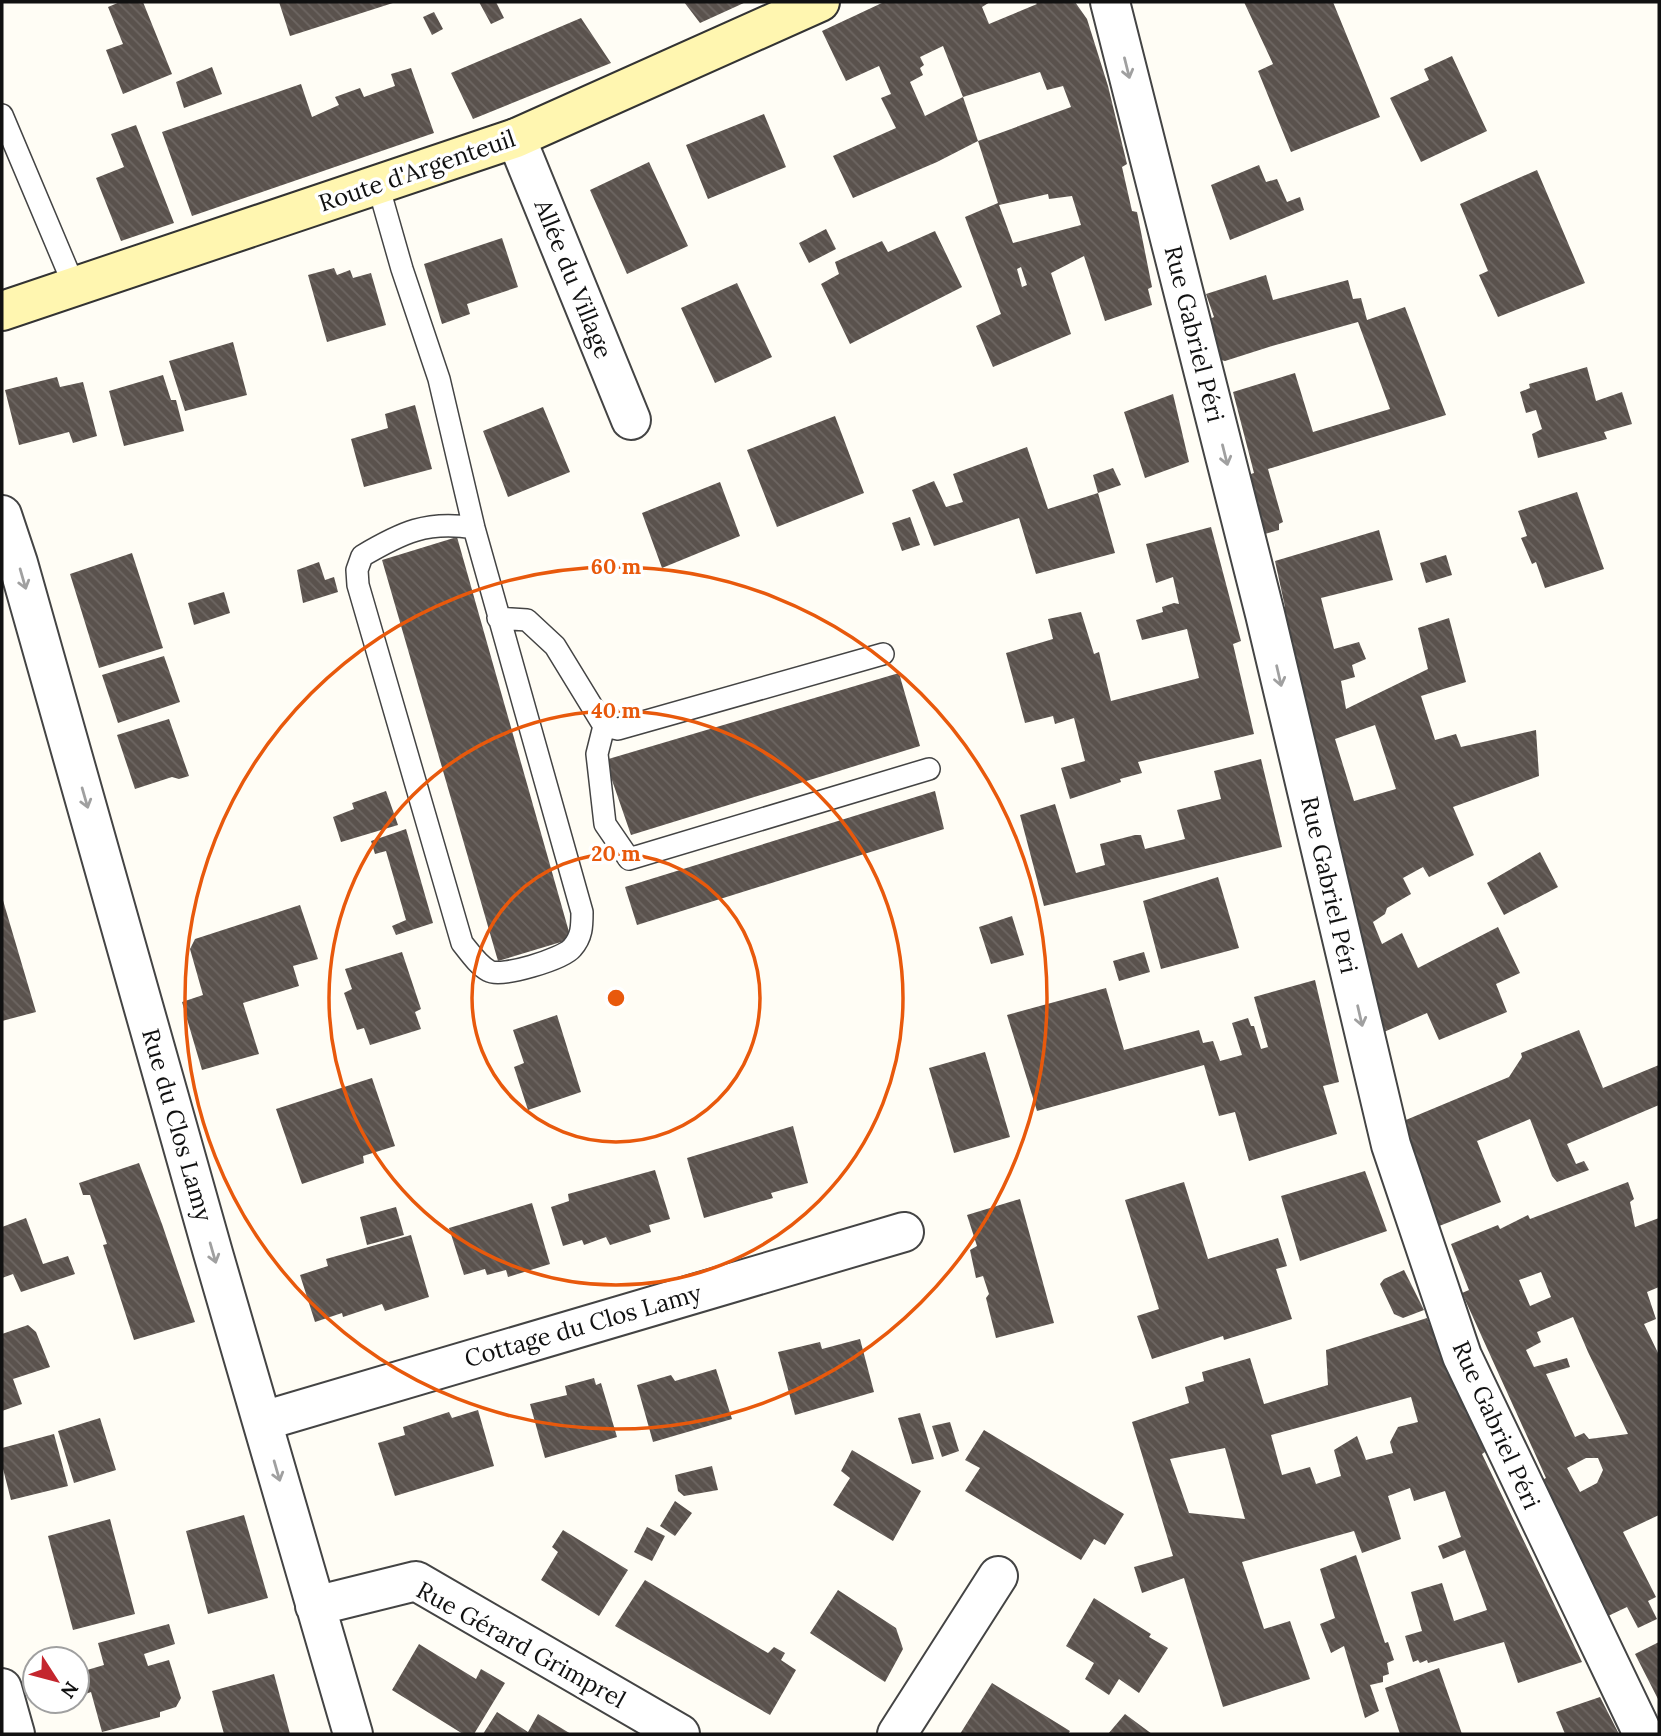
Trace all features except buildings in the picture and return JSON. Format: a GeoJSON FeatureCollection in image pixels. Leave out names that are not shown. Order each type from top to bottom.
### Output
{"type":"FeatureCollection","features":[{"type":"Feature","properties":{"kind":"main road","name":"Route d'Argenteuil"},"geometry":{"type":"LineString","coordinates":[[2,311],[516,138],[820,2]]}},
{"type":"Feature","properties":{"kind":"street","name":"Rue Gabriel Péri"},"geometry":{"type":"LineString","coordinates":[[1110,2],[1262,603],[1391,1144],[1462,1356],[1643,1734]]}},
{"type":"Feature","properties":{"kind":"street","name":"Allée du Village"},"geometry":{"type":"LineString","coordinates":[[516,138],[631,420]]}},
{"type":"Feature","properties":{"kind":"street","name":"Rue du Clos Lamy"},"geometry":{"type":"LineString","coordinates":[[2,514],[353,1734]]}},
{"type":"Feature","properties":{"kind":"street","name":"Cottage du Clos Lamy"},"geometry":{"type":"LineString","coordinates":[[263,1421],[904,1232]]}},
{"type":"Feature","properties":{"kind":"street"},"geometry":{"type":"LineString","coordinates":[[897,1734],[998,1576]]}},
{"type":"Feature","properties":{"kind":"street","name":"Rue Gérard Grimprel"},"geometry":{"type":"LineString","coordinates":[[315,1606],[416,1581],[680,1734]]}},
{"type":"Feature","properties":{"kind":"street"},"geometry":{"type":"LineString","coordinates":[[2,1688],[15,1734]]}},
{"type":"Feature","properties":{"kind":"lane"},"geometry":{"type":"LineString","coordinates":[[2,115],[75,288]]}},
{"type":"Feature","properties":{"kind":"lane"},"geometry":{"type":"LineString","coordinates":[[378,185],[402,269],[439,379],[498,618],[582,912],[582,932],[570,951],[507,973],[491,973],[479,964],[462,943],[358,585],[357,570],[362,556],[398,534],[448,523],[474,528]]}},
{"type":"Feature","properties":{"kind":"lane"},"geometry":{"type":"LineString","coordinates":[[498,618],[527,620],[555,646],[604,726],[597,754],[606,824],[629,859],[929,769]]}},
{"type":"Feature","properties":{"kind":"lane"},"geometry":{"type":"LineString","coordinates":[[604,726],[618,729],[883,654]]}}]}
